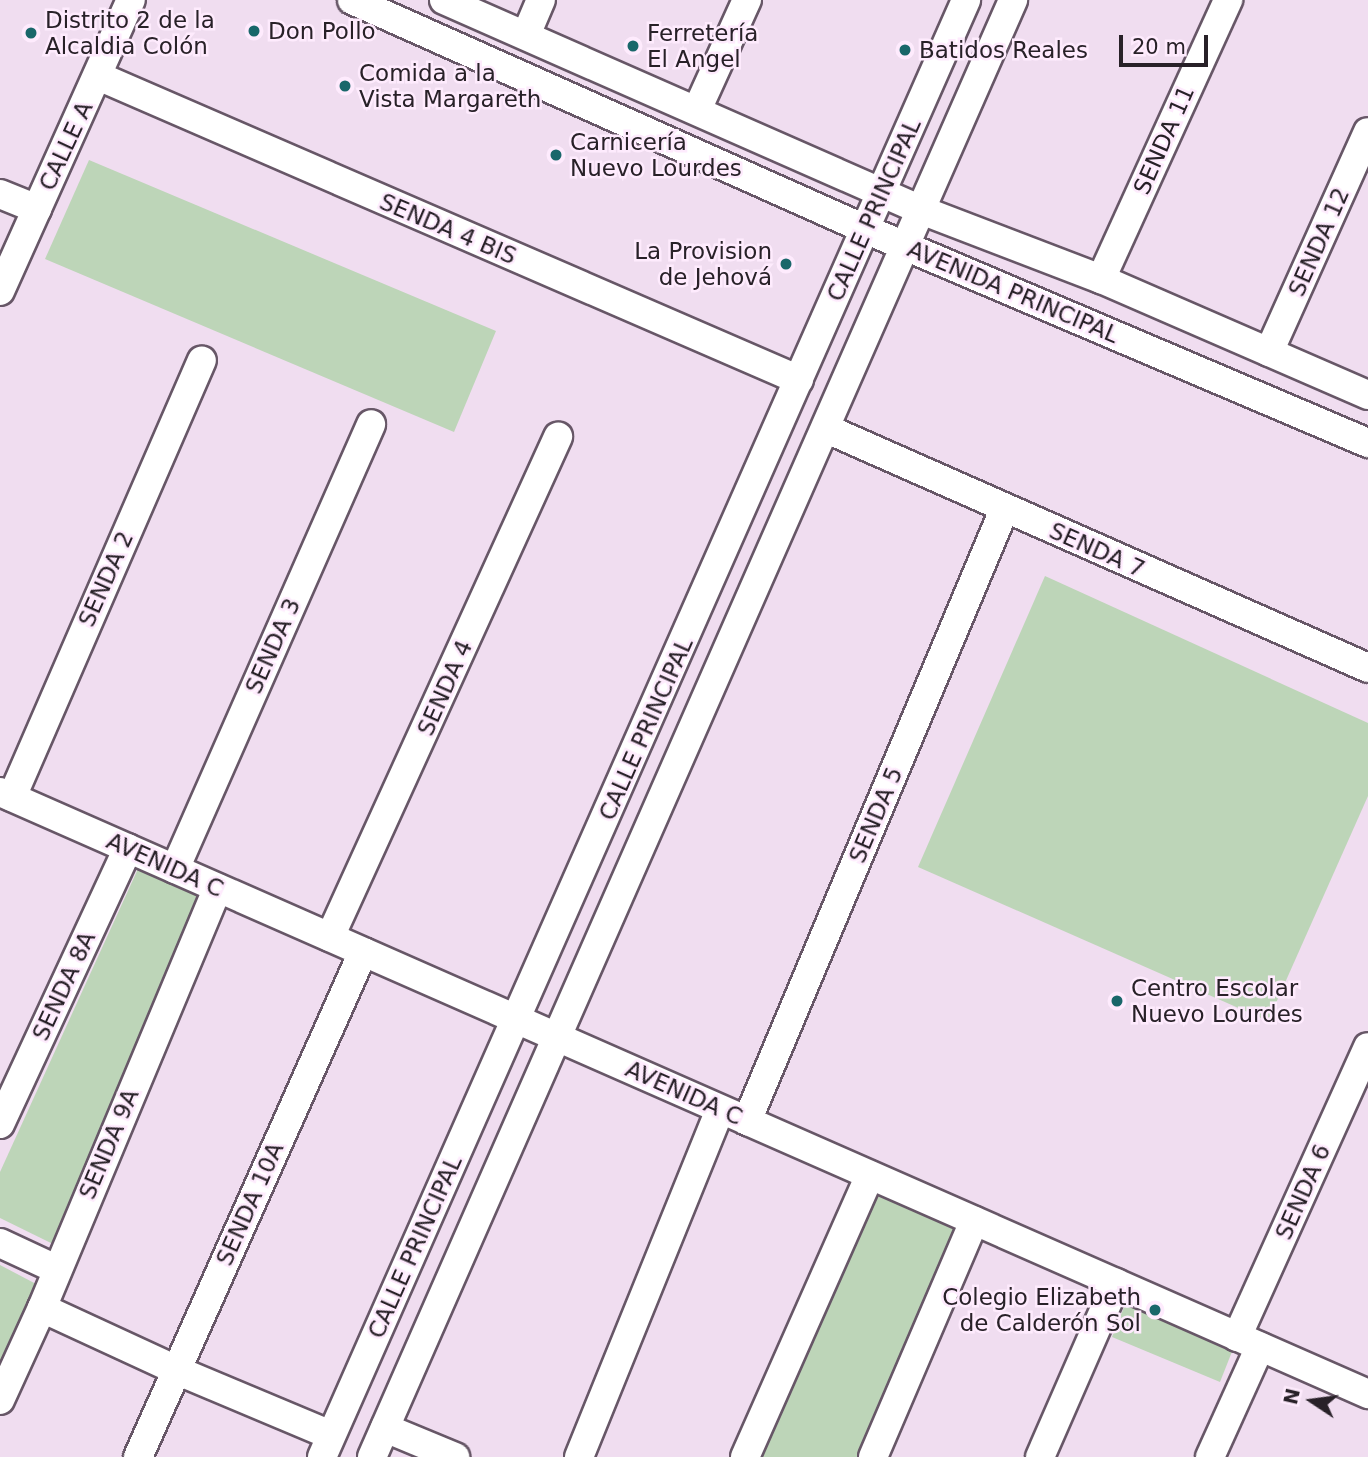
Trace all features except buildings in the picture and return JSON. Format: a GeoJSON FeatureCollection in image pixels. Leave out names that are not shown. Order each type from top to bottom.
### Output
{"type":"FeatureCollection","features":[{"type":"Feature","properties":{"kind":"street","name":"CALLE A"},"geometry":{"type":"LineString","coordinates":[[0,291],[131,0]]}},
{"type":"Feature","properties":{"kind":"street","name":"AVENIDA PRINCIPAL"},"geometry":{"type":"LineString","coordinates":[[352,0],[865,229],[1368,443]]}},
{"type":"Feature","properties":{"kind":"street","name":"AVENIDA PRINCIPAL"},"geometry":{"type":"LineString","coordinates":[[444,0],[921,210],[1101,279],[1368,394]]}},
{"type":"Feature","properties":{"kind":"street"},"geometry":{"type":"LineString","coordinates":[[526,35],[541,0]]}},
{"type":"Feature","properties":{"kind":"street"},"geometry":{"type":"LineString","coordinates":[[697,110],[747,0]]}},
{"type":"Feature","properties":{"kind":"street","name":"CALLE PRINCIPAL"},"geometry":{"type":"LineString","coordinates":[[326,1446],[517,1020],[966,0]]}},
{"type":"Feature","properties":{"kind":"street","name":"CALLE PRINCIPAL"},"geometry":{"type":"LineString","coordinates":[[372,1457],[827,429],[1013,0]]}},
{"type":"Feature","properties":{"kind":"street","name":"SENDA 11"},"geometry":{"type":"LineString","coordinates":[[1101,279],[1228,0]]}},
{"type":"Feature","properties":{"kind":"street","name":"SENDA 4 BIS"},"geometry":{"type":"LineString","coordinates":[[98,76],[799,380]]}},
{"type":"Feature","properties":{"kind":"street","name":"SENDA 12"},"geometry":{"type":"LineString","coordinates":[[1269,352],[1368,132]]}},
{"type":"Feature","properties":{"kind":"street"},"geometry":{"type":"LineString","coordinates":[[0,194],[37,209]]}},
{"type":"Feature","properties":{"kind":"street","name":"SENDA 2"},"geometry":{"type":"LineString","coordinates":[[6,794],[202,361]]}},
{"type":"Feature","properties":{"kind":"street","name":"SENDA 3"},"geometry":{"type":"LineString","coordinates":[[175,869],[371,424]]}},
{"type":"Feature","properties":{"kind":"street","name":"SENDA 7"},"geometry":{"type":"LineString","coordinates":[[827,429],[1004,510],[1368,668]]}},
{"type":"Feature","properties":{"kind":"street","name":"SENDA 4"},"geometry":{"type":"LineString","coordinates":[[330,937],[558,437]]}},
{"type":"Feature","properties":{"kind":"street","name":"SENDA 5"},"geometry":{"type":"LineString","coordinates":[[747,1121],[1004,510]]}},
{"type":"Feature","properties":{"kind":"street","name":"AVENIDA C"},"geometry":{"type":"LineString","coordinates":[[6,794],[1368,1394]]}},
{"type":"Feature","properties":{"kind":"street","name":"SENDA 8A"},"geometry":{"type":"LineString","coordinates":[[0,1124],[128,848]]}},
{"type":"Feature","properties":{"kind":"street","name":"SENDA 9A"},"geometry":{"type":"LineString","coordinates":[[0,1400],[42,1308],[56,1269],[218,888]]}},
{"type":"Feature","properties":{"kind":"street","name":"SENDA 10A"},"geometry":{"type":"LineString","coordinates":[[138,1457],[363,952]]}},
{"type":"Feature","properties":{"kind":"street","name":"SENDA 6"},"geometry":{"type":"LineString","coordinates":[[1210,1457],[1249,1342],[1368,1048]]}},
{"type":"Feature","properties":{"kind":"street"},"geometry":{"type":"LineString","coordinates":[[579,1457],[720,1109]]}},
{"type":"Feature","properties":{"kind":"street"},"geometry":{"type":"LineString","coordinates":[[745,1457],[870,1175]]}},
{"type":"Feature","properties":{"kind":"street"},"geometry":{"type":"LineString","coordinates":[[873,1457],[974,1221]]}},
{"type":"Feature","properties":{"kind":"street"},"geometry":{"type":"LineString","coordinates":[[0,1243],[56,1269]]}},
{"type":"Feature","properties":{"kind":"street"},"geometry":{"type":"LineString","coordinates":[[1040,1457],[1116,1283]]}},
{"type":"Feature","properties":{"kind":"street"},"geometry":{"type":"LineString","coordinates":[[42,1308],[176,1370],[326,1446]]}},
{"type":"Feature","properties":{"kind":"street"},"geometry":{"type":"LineString","coordinates":[[385,1428],[455,1457]]}},
{"type":"Feature","properties":{"kind":"green space"},"geometry":{"type":"Polygon","coordinates":[[[89,160],[496,331],[454,432],[45,259],[89,160]]]}},
{"type":"Feature","properties":{"kind":"green space"},"geometry":{"type":"Polygon","coordinates":[[[1045,576],[1368,723],[1368,796],[1268,1021],[918,867],[1045,576]]]}},
{"type":"Feature","properties":{"kind":"green space"},"geometry":{"type":"Polygon","coordinates":[[[142,860],[204,880],[55,1245],[0,1218],[0,1172],[142,860]]]}},
{"type":"Feature","properties":{"kind":"green space"},"geometry":{"type":"Polygon","coordinates":[[[874,1187],[961,1226],[862,1457],[756,1457],[874,1187]]]}},
{"type":"Feature","properties":{"kind":"green space"},"geometry":{"type":"Polygon","coordinates":[[[0,1265],[38,1285],[0,1367],[0,1265]]]}},
{"type":"Feature","properties":{"kind":"green space","name":"Colegio Elizabeth de Calderón Sol"},"geometry":{"type":"Polygon","coordinates":[[[1133,1285],[1239,1334],[1220,1382],[1112,1337],[1133,1285]]]}},
{"type":"Feature","properties":{"kind":"place","name":"Don Pollo"},"geometry":{"type":"Point","coordinates":[254,31]}},
{"type":"Feature","properties":{"kind":"place","name":"Distrito 2 de la Alcaldia Colón"},"geometry":{"type":"Point","coordinates":[31,33]}},
{"type":"Feature","properties":{"kind":"place","name":"Ferretería El Angel"},"geometry":{"type":"Point","coordinates":[633,46]}},
{"type":"Feature","properties":{"kind":"place","name":"Batidos Reales"},"geometry":{"type":"Point","coordinates":[905,50]}},
{"type":"Feature","properties":{"kind":"place","name":"Comida a la Vista Margareth"},"geometry":{"type":"Point","coordinates":[345,86]}},
{"type":"Feature","properties":{"kind":"place","name":"Carnicería Nuevo Lourdes"},"geometry":{"type":"Point","coordinates":[556,155]}},
{"type":"Feature","properties":{"kind":"place","name":"La Provision de Jehová"},"geometry":{"type":"Point","coordinates":[786,264]}},
{"type":"Feature","properties":{"kind":"place","name":"Centro Escolar Nuevo Lourdes"},"geometry":{"type":"Point","coordinates":[1117,1001]}},
{"type":"Feature","properties":{"kind":"place","name":"Colegio Elizabeth de Calderón Sol"},"geometry":{"type":"Point","coordinates":[1155,1310]}}]}
